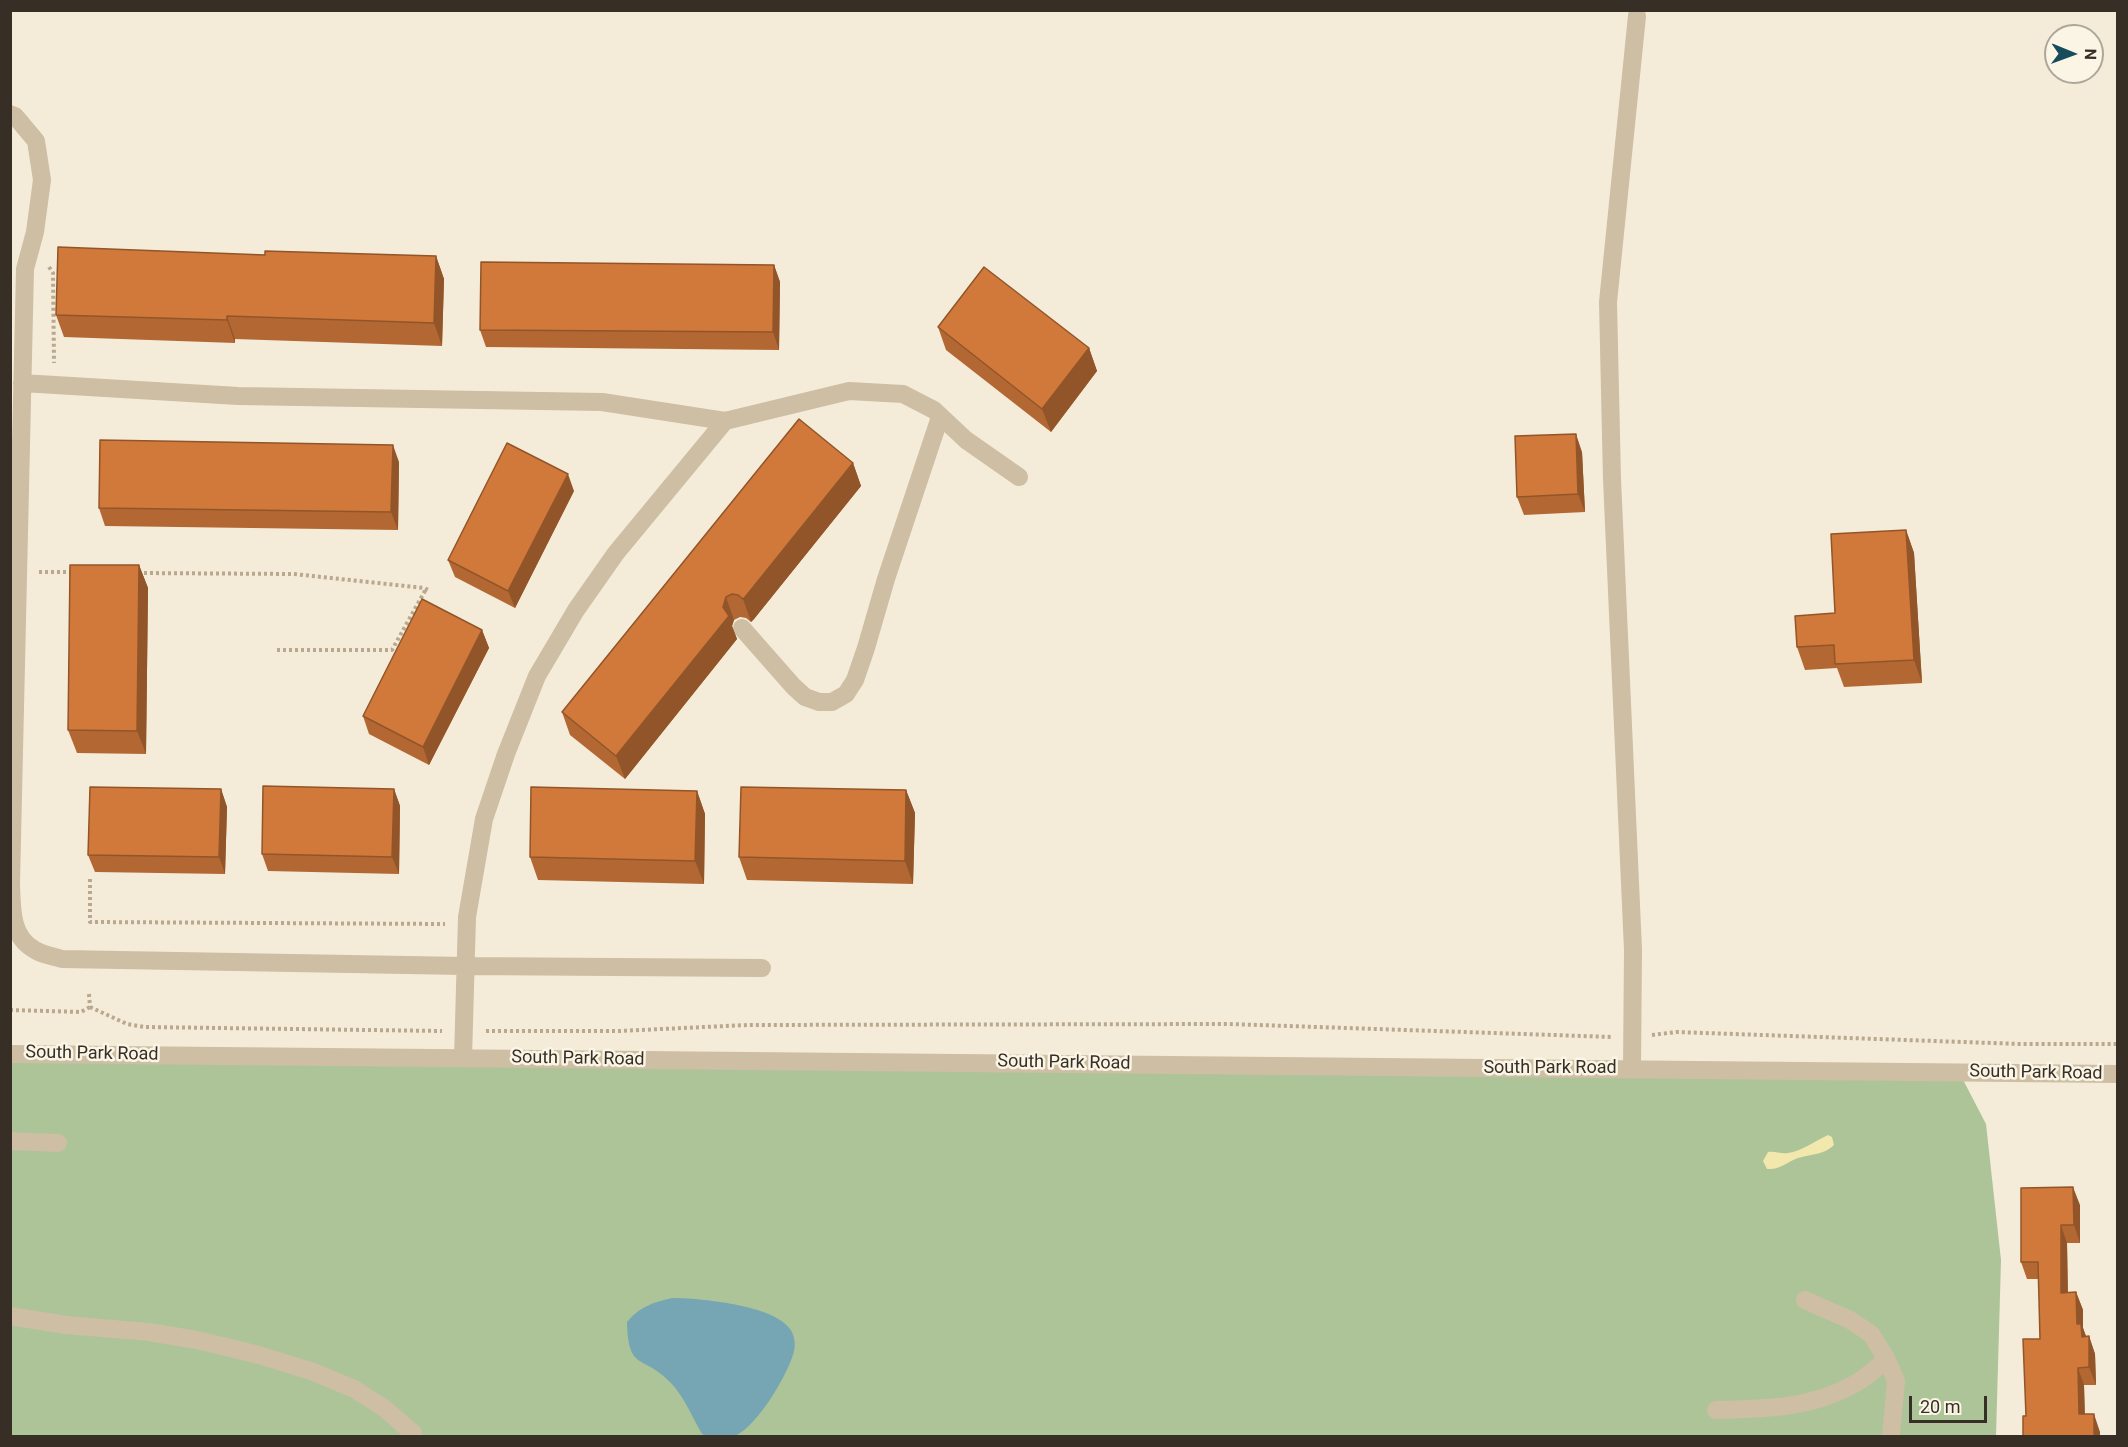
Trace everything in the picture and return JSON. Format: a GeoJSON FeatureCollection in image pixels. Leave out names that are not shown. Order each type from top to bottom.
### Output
{"type":"FeatureCollection","features":[{"type":"Feature","properties":{"kind":"street"},"geometry":{"type":"LineString","coordinates":[[1632,1068],[1633,950],[1612,478],[1608,302],[1637,16]]}},
{"type":"Feature","properties":{"kind":"street"},"geometry":{"type":"LineString","coordinates":[[10,114],[15,116],[36,141],[42,180],[34,232],[25,269],[11,883],[13,919],[20,937],[35,950],[62,959],[465,966],[762,968]]}},
{"type":"Feature","properties":{"kind":"street"},"geometry":{"type":"LineString","coordinates":[[22,383],[238,396],[602,402],[725,421],[849,391],[903,394],[934,410],[966,440],[1019,477]]}},
{"type":"Feature","properties":{"kind":"street"},"geometry":{"type":"LineString","coordinates":[[742,628],[792,686],[805,697],[819,702],[832,702],[846,694],[855,680],[866,648],[886,579],[940,417]]}},
{"type":"Feature","properties":{"kind":"street"},"geometry":{"type":"LineString","coordinates":[[463,1058],[467,924],[484,819],[506,754],[537,676],[576,610],[616,553],[725,421]]}},
{"type":"Feature","properties":{"kind":"street","name":"South Park Road"},"geometry":{"type":"LineString","coordinates":[[10,1054],[2118,1074]]}},
{"type":"Feature","properties":{"kind":"street"},"geometry":{"type":"LineString","coordinates":[[10,1141],[58,1143]]}},
{"type":"Feature","properties":{"kind":"street"},"geometry":{"type":"LineString","coordinates":[[1805,1300],[1850,1320],[1871,1334],[1887,1360],[1896,1381],[1891,1437]]}},
{"type":"Feature","properties":{"kind":"street"},"geometry":{"type":"LineString","coordinates":[[10,1316],[149,1332],[197,1340],[255,1354],[311,1371],[354,1389],[384,1408],[413,1433]]}},
{"type":"Feature","properties":{"kind":"street"},"geometry":{"type":"LineString","coordinates":[[1716,1410],[1780,1408],[1810,1402],[1837,1393],[1862,1380],[1887,1360]]}},
{"type":"Feature","properties":{"kind":"path"},"geometry":{"type":"LineString","coordinates":[[18,572],[85,572]]}},
{"type":"Feature","properties":{"kind":"path"},"geometry":{"type":"LineString","coordinates":[[131,573],[294,574],[428,590],[392,650],[277,650]]}},
{"type":"Feature","properties":{"kind":"path"},"geometry":{"type":"LineString","coordinates":[[90,879],[90,922],[467,924]]}},
{"type":"Feature","properties":{"kind":"path"},"geometry":{"type":"LineString","coordinates":[[89,994],[90,1007]]}},
{"type":"Feature","properties":{"kind":"path"},"geometry":{"type":"LineString","coordinates":[[90,1007],[126,1024],[145,1027],[619,1031],[759,1025],[1228,1024],[1593,1037],[1632,1037],[1677,1032],[2009,1043],[2118,1044]]}},
{"type":"Feature","properties":{"kind":"path"},"geometry":{"type":"LineString","coordinates":[[10,1010],[81,1012],[90,1007]]}},
{"type":"Feature","properties":{"kind":"green space"},"geometry":{"type":"Polygon","coordinates":[[[11,1048],[1959,1072],[1986,1124],[2001,1260],[1996,1436],[11,1436],[11,1048]]]}},
{"type":"Feature","properties":{"kind":"sand"},"geometry":{"type":"Polygon","coordinates":[[[1828,1135],[1832,1137],[1834,1145],[1822,1152],[1798,1158],[1772,1169],[1767,1169],[1763,1161],[1768,1152],[1793,1152],[1828,1135]]]}},
{"type":"Feature","properties":{"kind":"water"},"geometry":{"type":"Polygon","coordinates":[[[672,1298],[717,1301],[753,1309],[781,1321],[793,1334],[794,1351],[779,1386],[752,1423],[734,1436],[718,1438],[702,1434],[684,1400],[670,1382],[634,1356],[630,1349],[627,1322],[647,1306],[672,1298]]]}},
{"type":"Feature","properties":{"kind":"building"},"geometry":{"type":"Polygon","coordinates":[[[58,247],[265,255],[265,251],[436,256],[434,323],[227,316],[227,320],[56,315],[58,247]]]}},
{"type":"Feature","properties":{"kind":"building"},"geometry":{"type":"Polygon","coordinates":[[[481,262],[774,265],[773,332],[480,330],[481,262]]]}},
{"type":"Feature","properties":{"kind":"building"},"geometry":{"type":"Polygon","coordinates":[[[984,267],[1089,348],[1042,409],[938,327],[984,267]]]}},
{"type":"Feature","properties":{"kind":"building"},"geometry":{"type":"Polygon","coordinates":[[[799,419],[853,463],[746,596],[743,599],[732,594],[726,597],[723,607],[729,616],[616,756],[562,712],[799,419]]]}},
{"type":"Feature","properties":{"kind":"building"},"geometry":{"type":"Polygon","coordinates":[[[1576,434],[1578,494],[1517,497],[1515,436],[1576,434]]]}},
{"type":"Feature","properties":{"kind":"building"},"geometry":{"type":"Polygon","coordinates":[[[100,440],[393,445],[391,512],[99,508],[100,440]]]}},
{"type":"Feature","properties":{"kind":"building"},"geometry":{"type":"Polygon","coordinates":[[[507,443],[568,474],[508,591],[448,560],[507,443]]]}},
{"type":"Feature","properties":{"kind":"building"},"geometry":{"type":"Polygon","coordinates":[[[1906,530],[1914,660],[1835,664],[1834,645],[1797,647],[1795,616],[1835,613],[1831,534],[1906,530]]]}},
{"type":"Feature","properties":{"kind":"building"},"geometry":{"type":"Polygon","coordinates":[[[70,565],[139,565],[137,731],[68,730],[70,565]]]}},
{"type":"Feature","properties":{"kind":"building"},"geometry":{"type":"Polygon","coordinates":[[[422,599],[482,630],[423,747],[363,716],[422,599]]]}},
{"type":"Feature","properties":{"kind":"building"},"geometry":{"type":"Polygon","coordinates":[[[263,786],[394,789],[392,857],[262,854],[263,786]]]}},
{"type":"Feature","properties":{"kind":"building"},"geometry":{"type":"Polygon","coordinates":[[[90,787],[221,789],[219,857],[88,855],[90,787]]]}},
{"type":"Feature","properties":{"kind":"building"},"geometry":{"type":"Polygon","coordinates":[[[531,787],[697,791],[695,861],[530,857],[531,787]]]}},
{"type":"Feature","properties":{"kind":"building"},"geometry":{"type":"Polygon","coordinates":[[[741,787],[906,790],[905,861],[739,857],[741,787]]]}},
{"type":"Feature","properties":{"kind":"building"},"geometry":{"type":"Polygon","coordinates":[[[2073,1187],[2074,1225],[2061,1225],[2061,1293],[2076,1292],[2077,1324],[2081,1324],[2082,1337],[2089,1336],[2089,1367],[2078,1368],[2079,1414],[2094,1414],[2094,1437],[2023,1437],[2023,1416],[2026,1416],[2023,1339],[2040,1339],[2038,1262],[2021,1262],[2021,1188],[2073,1187]]]}}]}
